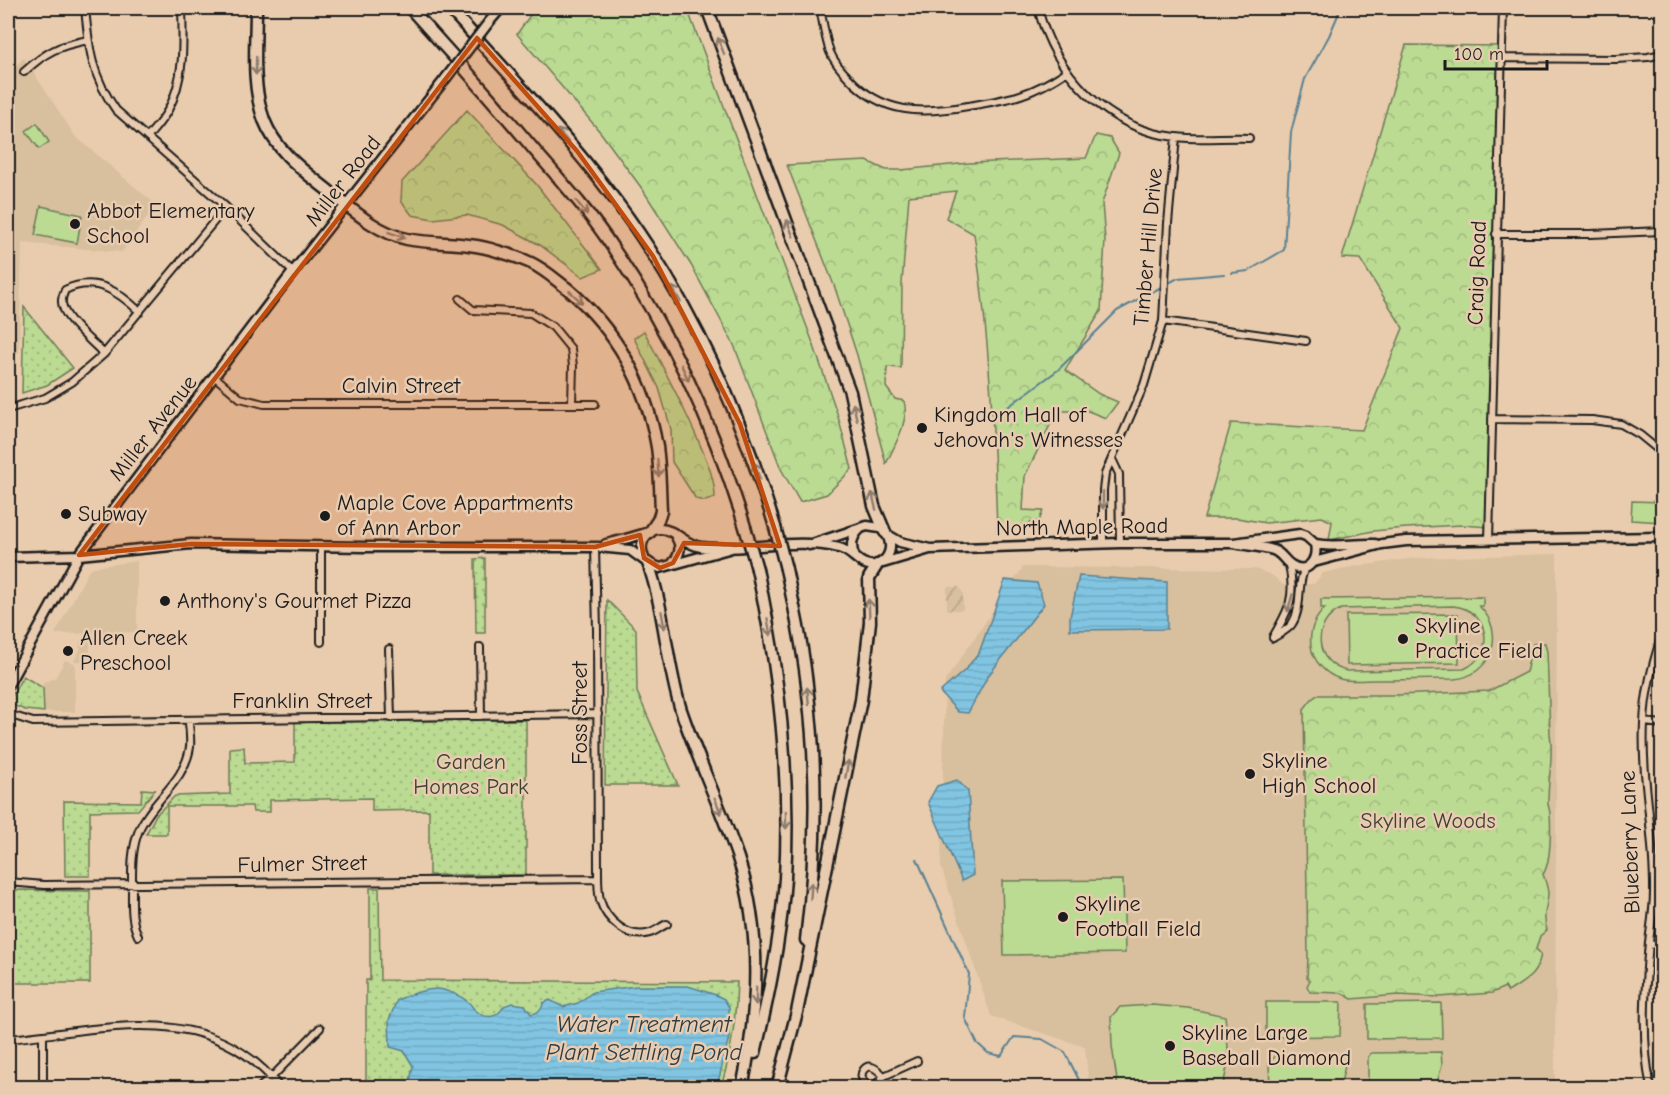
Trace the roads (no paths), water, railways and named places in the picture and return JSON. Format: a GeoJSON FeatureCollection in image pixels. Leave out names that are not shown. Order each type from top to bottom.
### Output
{"type":"FeatureCollection","features":[{"type":"Feature","properties":{"kind":"highway"},"geometry":{"type":"LineString","coordinates":[[256,8],[257,98],[265,121],[280,148],[298,167],[364,219],[396,236],[423,241],[470,244],[497,250],[532,263],[573,294],[605,325],[622,352],[642,392],[657,448],[661,511],[650,532]]}},
{"type":"Feature","properties":{"kind":"highway"},"geometry":{"type":"LineString","coordinates":[[410,8],[554,172],[613,246],[657,319],[690,385],[715,441],[745,527],[757,569],[769,627],[781,704],[785,754],[786,839],[785,879],[768,995],[744,1088]]}},
{"type":"Feature","properties":{"kind":"highway"},"geometry":{"type":"LineString","coordinates":[[449,8],[576,151],[617,202],[653,256],[709,356],[736,413],[763,486],[786,569],[800,636],[808,694],[814,785],[809,911],[797,1012]]}},
{"type":"Feature","properties":{"kind":"highway"},"geometry":{"type":"LineString","coordinates":[[707,8],[850,392],[874,506],[887,534]]}},
{"type":"Feature","properties":{"kind":"highway"},"geometry":{"type":"LineString","coordinates":[[646,561],[657,590],[680,707],[739,860],[750,907],[756,972],[756,1004],[744,1088]]}},
{"type":"Feature","properties":{"kind":"highway"},"geometry":{"type":"LineString","coordinates":[[777,1088],[797,1012],[861,700],[870,622],[869,578],[878,564]]}},
{"type":"Feature","properties":{"kind":"main road","name":"Miller Road"},"geometry":{"type":"LineString","coordinates":[[215,377],[293,272],[501,8]]}},
{"type":"Feature","properties":{"kind":"main road","name":"Miller Avenue"},"geometry":{"type":"LineString","coordinates":[[8,685],[79,555],[188,409],[215,377]]}},
{"type":"Feature","properties":{"kind":"main road"},"geometry":{"type":"LineString","coordinates":[[596,547],[655,529],[666,529],[698,546],[732,548],[809,545],[839,548],[865,564],[878,564],[888,556],[890,551],[890,540],[887,534],[874,526],[809,545]]}},
{"type":"Feature","properties":{"kind":"main road"},"geometry":{"type":"LineString","coordinates":[[855,557],[852,545],[856,533],[861,529]]}},
{"type":"Feature","properties":{"kind":"main road"},"geometry":{"type":"LineString","coordinates":[[646,561],[641,547],[650,532]]}},
{"type":"Feature","properties":{"kind":"main road","name":"North Maple Road"},"geometry":{"type":"LineString","coordinates":[[887,534],[900,542],[930,549]]}},
{"type":"Feature","properties":{"kind":"main road"},"geometry":{"type":"LineString","coordinates":[[1382,544],[1363,543],[1337,547],[1316,544],[1300,534],[1288,537],[1283,545],[1283,556],[1289,565],[1305,567],[1314,562],[1382,544],[1407,541],[1662,537]]}},
{"type":"Feature","properties":{"kind":"main road"},"geometry":{"type":"LineString","coordinates":[[673,564],[679,553],[675,535]]}},
{"type":"Feature","properties":{"kind":"main road","name":"North Maple Road"},"geometry":{"type":"LineString","coordinates":[[878,564],[930,549],[1103,543],[1234,543],[1288,537]]}},
{"type":"Feature","properties":{"kind":"main road","name":"North Maple Road"},"geometry":{"type":"LineString","coordinates":[[1234,543],[1274,550],[1283,556]]}},
{"type":"Feature","properties":{"kind":"main road"},"geometry":{"type":"LineString","coordinates":[[8,557],[79,555],[190,544],[596,547],[625,548],[660,568],[732,548]]}},
{"type":"Feature","properties":{"kind":"main road"},"geometry":{"type":"LineString","coordinates":[[1314,562],[1316,544]]}},
{"type":"Feature","properties":{"kind":"street"},"geometry":{"type":"LineString","coordinates":[[85,8],[88,40],[94,67],[102,91],[116,110],[226,207],[293,272]]}},
{"type":"Feature","properties":{"kind":"street"},"geometry":{"type":"LineString","coordinates":[[148,137],[167,112],[176,92],[182,68],[182,8]]}},
{"type":"Feature","properties":{"kind":"street"},"geometry":{"type":"LineString","coordinates":[[820,8],[831,53],[844,73],[861,91],[879,102],[902,109],[924,112],[1008,99],[1029,93],[1066,72]]}},
{"type":"Feature","properties":{"kind":"street"},"geometry":{"type":"LineString","coordinates":[[1038,8],[1049,44],[1066,72],[1084,92],[1113,114],[1138,127],[1176,137],[1249,138]]}},
{"type":"Feature","properties":{"kind":"street","name":"Craig Road"},"geometry":{"type":"LineString","coordinates":[[1489,540],[1503,8]]}},
{"type":"Feature","properties":{"kind":"street"},"geometry":{"type":"LineString","coordinates":[[24,72],[42,55],[64,45],[88,40]]}},
{"type":"Feature","properties":{"kind":"street"},"geometry":{"type":"LineString","coordinates":[[1502,58],[1616,59],[1662,54]]}},
{"type":"Feature","properties":{"kind":"street","name":"Timber Hill Drive"},"geometry":{"type":"LineString","coordinates":[[1103,543],[1105,474],[1144,385],[1163,321],[1168,223],[1176,137]]}},
{"type":"Feature","properties":{"kind":"street"},"geometry":{"type":"LineString","coordinates":[[8,409],[45,398],[72,382],[104,354],[226,207]]}},
{"type":"Feature","properties":{"kind":"street"},"geometry":{"type":"LineString","coordinates":[[1496,234],[1662,231]]}},
{"type":"Feature","properties":{"kind":"street"},"geometry":{"type":"LineString","coordinates":[[104,354],[63,309],[62,300],[65,290],[85,284],[108,288],[120,293],[140,312]]}},
{"type":"Feature","properties":{"kind":"street"},"geometry":{"type":"LineString","coordinates":[[460,299],[473,310],[531,313],[553,327],[571,349],[572,404]]}},
{"type":"Feature","properties":{"kind":"street"},"geometry":{"type":"LineString","coordinates":[[1163,321],[1306,341]]}},
{"type":"Feature","properties":{"kind":"street","name":"Calvin Street"},"geometry":{"type":"LineString","coordinates":[[215,377],[240,398],[264,404],[596,404]]}},
{"type":"Feature","properties":{"kind":"street"},"geometry":{"type":"LineString","coordinates":[[1492,419],[1592,420],[1621,424],[1640,435],[1662,453]]}},
{"type":"Feature","properties":{"kind":"street"},"geometry":{"type":"LineString","coordinates":[[1112,459],[1119,474],[1120,543]]}},
{"type":"Feature","properties":{"kind":"street"},"geometry":{"type":"LineString","coordinates":[[321,546],[321,642]]}},
{"type":"Feature","properties":{"kind":"street","name":"Foss Street"},"geometry":{"type":"LineString","coordinates":[[596,547],[600,899],[608,916],[626,931],[636,934],[651,933],[667,924]]}},
{"type":"Feature","properties":{"kind":"street"},"geometry":{"type":"LineString","coordinates":[[1289,565],[1292,580],[1291,604],[1273,638],[1292,624],[1300,598],[1300,580],[1305,567]]}},
{"type":"Feature","properties":{"kind":"street","name":"Blueberry Lane"},"geometry":{"type":"LineString","coordinates":[[1651,1088],[1645,1033],[1654,892],[1644,722],[1647,690],[1662,634]]}},
{"type":"Feature","properties":{"kind":"street"},"geometry":{"type":"LineString","coordinates":[[480,646],[481,716]]}},
{"type":"Feature","properties":{"kind":"street"},"geometry":{"type":"LineString","coordinates":[[389,649],[391,718]]}},
{"type":"Feature","properties":{"kind":"street","name":"Franklin Street"},"geometry":{"type":"LineString","coordinates":[[8,714],[33,722],[598,714]]}},
{"type":"Feature","properties":{"kind":"street"},"geometry":{"type":"LineString","coordinates":[[138,936],[131,918],[132,857],[139,831],[148,814],[176,781],[185,764],[190,747],[189,720]]}},
{"type":"Feature","properties":{"kind":"street"},"geometry":{"type":"LineString","coordinates":[[1644,722],[1662,724]]}},
{"type":"Feature","properties":{"kind":"street","name":"Fulmer Street"},"geometry":{"type":"LineString","coordinates":[[8,882],[44,885],[598,879]]}},
{"type":"Feature","properties":{"kind":"street"},"geometry":{"type":"LineString","coordinates":[[1649,944],[1662,946]]}},
{"type":"Feature","properties":{"kind":"street"},"geometry":{"type":"LineString","coordinates":[[8,1039],[154,1024],[182,1028],[224,1041],[243,1052],[272,1077],[280,1088]]}},
{"type":"Feature","properties":{"kind":"street"},"geometry":{"type":"LineString","coordinates":[[259,1088],[321,1028]]}},
{"type":"Feature","properties":{"kind":"street"},"geometry":{"type":"LineString","coordinates":[[43,1036],[43,1088]]}},
{"type":"Feature","properties":{"kind":"street"},"geometry":{"type":"LineString","coordinates":[[884,1076],[874,1067],[864,1070],[861,1075],[862,1080],[871,1088],[884,1076],[917,1061]]}},
{"type":"Feature","properties":{"kind":"water"},"geometry":{"type":"Polygon","coordinates":[[[1079,576],[1167,582],[1167,629],[1070,630],[1070,617],[1079,576]]]}},
{"type":"Feature","properties":{"kind":"water"},"geometry":{"type":"Polygon","coordinates":[[[1005,580],[1037,583],[1044,604],[988,676],[968,713],[958,712],[940,692],[964,671],[979,653],[1005,580]]]}},
{"type":"Feature","properties":{"kind":"water"},"geometry":{"type":"Polygon","coordinates":[[[957,780],[968,791],[973,875],[962,881],[928,802],[937,786],[957,780]]]}},
{"type":"Feature","properties":{"kind":"water","name":"Water Treatment Plant Settling Pond"},"geometry":{"type":"Polygon","coordinates":[[[636,986],[688,986],[724,999],[729,1007],[729,1037],[717,1087],[409,1087],[413,1066],[404,1051],[390,1047],[389,1020],[397,1000],[422,991],[438,989],[449,992],[465,1000],[478,1013],[494,1016],[504,1006],[512,1003],[525,1005],[531,1014],[539,1011],[543,1003],[550,1000],[563,1007],[578,1003],[593,992],[636,986]]]}},
{"type":"Feature","properties":{"kind":"waterway"},"geometry":{"type":"LineString","coordinates":[[1232,273],[1248,271],[1284,250],[1291,132],[1305,79],[1329,36],[1341,8]]}},
{"type":"Feature","properties":{"kind":"waterway"},"geometry":{"type":"LineString","coordinates":[[1005,409],[1058,370],[1117,311],[1178,278],[1224,274]]}},
{"type":"Feature","properties":{"kind":"waterway"},"geometry":{"type":"LineString","coordinates":[[917,859],[969,974],[965,1018],[977,1043],[988,1053],[1001,1056],[1014,1037],[1042,1039],[1065,1052],[1083,1088]]}},
{"type":"Feature","properties":{"kind":"place","name":"Abbot Elementary School"},"geometry":{"type":"Point","coordinates":[75,224]}},
{"type":"Feature","properties":{"kind":"place","name":"Kingdom Hall of Jehovah's Witnesses"},"geometry":{"type":"Point","coordinates":[922,428]}},
{"type":"Feature","properties":{"kind":"place","name":"Subway"},"geometry":{"type":"Point","coordinates":[66,514]}},
{"type":"Feature","properties":{"kind":"place","name":"Maple Cove Appartments of Ann Arbor"},"geometry":{"type":"Point","coordinates":[325,516]}},
{"type":"Feature","properties":{"kind":"place","name":"Anthony's Gourmet Pizza"},"geometry":{"type":"Point","coordinates":[165,601]}},
{"type":"Feature","properties":{"kind":"place","name":"Skyline Practice Field"},"geometry":{"type":"Point","coordinates":[1403,639]}},
{"type":"Feature","properties":{"kind":"place","name":"Allen Creek Preschool"},"geometry":{"type":"Point","coordinates":[68,651]}},
{"type":"Feature","properties":{"kind":"place","name":"Skyline High School"},"geometry":{"type":"Point","coordinates":[1250,774]}},
{"type":"Feature","properties":{"kind":"place","name":"Skyline Football Field"},"geometry":{"type":"Point","coordinates":[1063,917]}},
{"type":"Feature","properties":{"kind":"place","name":"Skyline Large Baseball Diamond"},"geometry":{"type":"Point","coordinates":[1170,1046]}},
{"type":"Feature","properties":{"kind":"park label","name":"Garden Homes Park"},"geometry":{"type":"Point","coordinates":[471,774]}},
{"type":"Feature","properties":{"kind":"park label","name":"Skyline Woods"},"geometry":{"type":"Point","coordinates":[1428,821]}}]}
